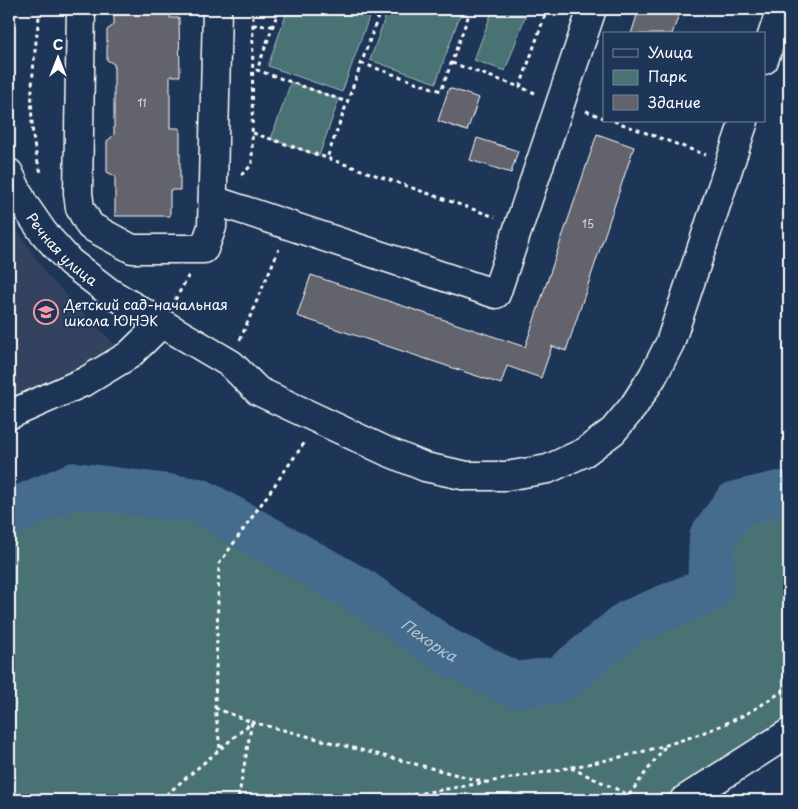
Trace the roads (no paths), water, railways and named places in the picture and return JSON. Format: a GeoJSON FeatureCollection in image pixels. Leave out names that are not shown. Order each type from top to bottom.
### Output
{"type":"FeatureCollection","features":[{"type":"Feature","properties":{"kind":"street"},"geometry":{"type":"LineString","coordinates":[[81,9],[78,193],[80,208],[90,226],[132,249],[204,249],[212,227],[216,9]]}},
{"type":"Feature","properties":{"kind":"street"},"geometry":{"type":"LineString","coordinates":[[213,200],[496,294],[592,9]]}},
{"type":"Feature","properties":{"kind":"street"},"geometry":{"type":"LineString","coordinates":[[766,54],[781,9]]}},
{"type":"Feature","properties":{"kind":"street","name":"Речная улица"},"geometry":{"type":"LineString","coordinates":[[9,173],[23,203],[33,218],[70,262],[109,292],[230,364],[258,391],[386,451],[425,467],[467,476],[506,476],[548,469],[585,452],[612,431],[633,407],[653,376],[670,343],[744,122]]}},
{"type":"Feature","properties":{"kind":"street"},"geometry":{"type":"LineString","coordinates":[[9,415],[86,381],[129,355],[161,324]]}},
{"type":"Feature","properties":{"kind":"street"},"geometry":{"type":"LineString","coordinates":[[684,800],[789,732]]}},
{"type":"Feature","properties":{"kind":"street"},"geometry":{"type":"LineString","coordinates":[[684,800],[698,800]]}},
{"type":"Feature","properties":{"kind":"waterway","name":"Пехорка"},"geometry":{"type":"LineString","coordinates":[[9,513],[75,485],[199,501],[362,592],[446,651],[516,685],[560,679],[629,623],[710,589],[712,537],[736,504],[779,494],[789,498]]}},
{"type":"Feature","properties":{"kind":"place","name":"Детский сад-начальная школа ЮНЭК"},"geometry":{"type":"Point","coordinates":[46,312]}}]}
